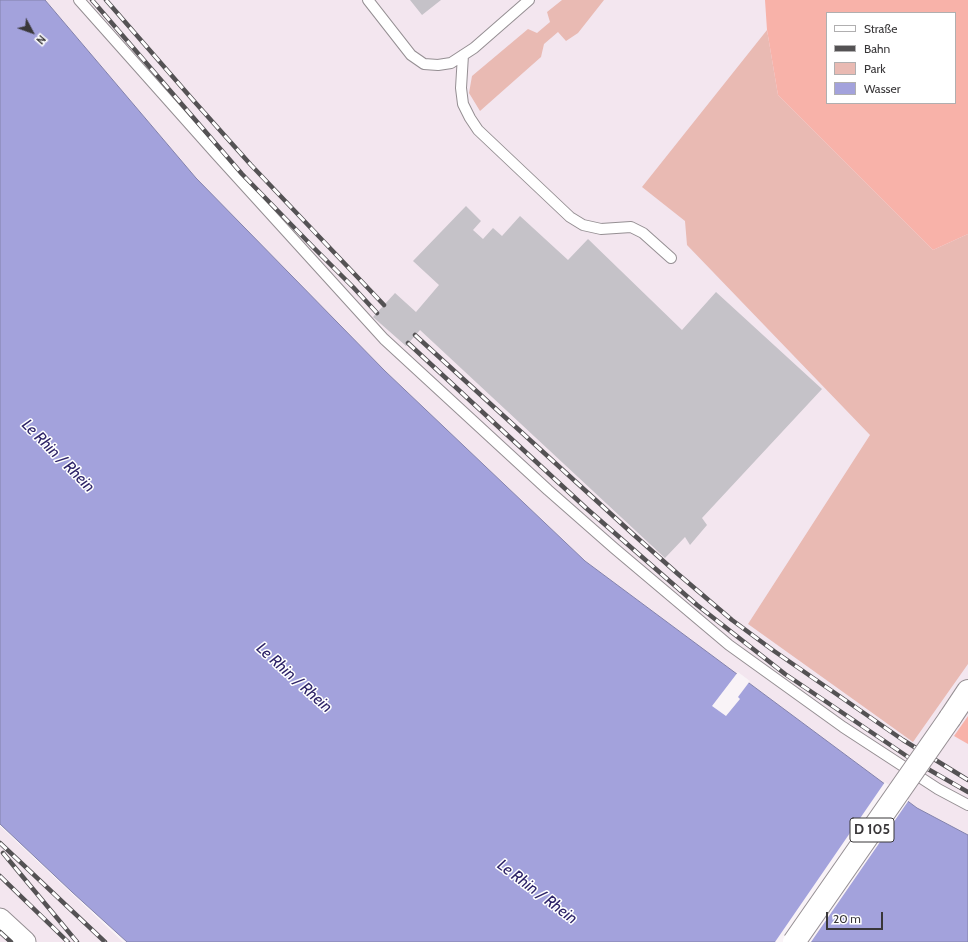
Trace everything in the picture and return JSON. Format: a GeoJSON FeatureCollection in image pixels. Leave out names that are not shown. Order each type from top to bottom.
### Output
{"type":"FeatureCollection","features":[{"type":"Feature","properties":{"kind":"main road","name":"D 105"},"geometry":{"type":"LineString","coordinates":[[794,942],[968,691]]}},
{"type":"Feature","properties":{"kind":"street"},"geometry":{"type":"LineString","coordinates":[[0,919],[25,942]]}},
{"type":"Feature","properties":{"kind":"lane"},"geometry":{"type":"LineString","coordinates":[[79,0],[384,339],[548,490],[729,645],[843,727],[938,789],[968,805]]}},
{"type":"Feature","properties":{"kind":"lane"},"geometry":{"type":"LineString","coordinates":[[368,0],[411,55],[424,64],[438,65],[451,63],[474,48],[529,0]]}},
{"type":"Feature","properties":{"kind":"lane"},"geometry":{"type":"LineString","coordinates":[[463,55],[462,88],[464,104],[470,118],[478,130],[576,221],[583,225],[601,229],[631,227],[643,233],[671,258]]}},
{"type":"Feature","properties":{"kind":"shaded area"},"geometry":{"type":"Polygon","coordinates":[[[45,0],[968,0],[968,835],[917,808],[585,561],[385,371],[196,178],[45,0]]]}},
{"type":"Feature","properties":{"kind":"shaded area"},"geometry":{"type":"Polygon","coordinates":[[[765,0],[968,0],[968,234],[933,250],[778,95],[767,30],[765,0]]]}},
{"type":"Feature","properties":{"kind":"shaded area"},"geometry":{"type":"Polygon","coordinates":[[[968,716],[968,744],[954,736],[968,716]]]}},
{"type":"Feature","properties":{"kind":"shaded area"},"geometry":{"type":"Polygon","coordinates":[[[0,826],[123,942],[0,942],[0,826]]]}},
{"type":"Feature","properties":{"kind":"green space"},"geometry":{"type":"Polygon","coordinates":[[[562,0],[604,0],[578,33],[566,41],[558,32],[544,44],[541,57],[480,111],[469,93],[472,76],[528,29],[537,33],[550,22],[547,12],[562,0]]]}},
{"type":"Feature","properties":{"kind":"green space"},"geometry":{"type":"Polygon","coordinates":[[[767,30],[778,95],[933,250],[968,234],[968,664],[913,742],[748,624],[870,435],[687,245],[685,221],[642,187],[767,30]]]}},
{"type":"Feature","properties":{"kind":"water","name":"Le Rhin / Rhein"},"geometry":{"type":"Polygon","coordinates":[[[0,0],[45,0],[196,178],[385,371],[585,561],[917,808],[968,835],[968,942],[127,942],[0,824],[0,0]]]}},
{"type":"Feature","properties":{"kind":"pier"},"geometry":{"type":"Polygon","coordinates":[[[738,672],[750,681],[738,697],[740,699],[726,716],[712,706],[738,672]]]}},
{"type":"Feature","properties":{"kind":"pier"},"geometry":{"type":"Polygon","coordinates":[[[885,782],[909,800],[811,942],[775,942],[885,782]]]}},
{"type":"Feature","properties":{"kind":"building"},"geometry":{"type":"Polygon","coordinates":[[[410,0],[441,0],[422,15],[410,0]]]}},
{"type":"Feature","properties":{"kind":"building"},"geometry":{"type":"Polygon","coordinates":[[[466,206],[481,221],[473,230],[483,239],[493,228],[502,236],[520,216],[568,260],[588,239],[682,330],[716,292],[822,389],[702,518],[707,525],[690,545],[685,537],[665,558],[420,330],[406,346],[373,317],[395,293],[416,312],[439,285],[413,261],[466,206]]]}},
{"type":"Feature","properties":{"kind":"railway"},"geometry":{"type":"LineString","coordinates":[[92,0],[242,174],[377,313]]}},
{"type":"Feature","properties":{"kind":"railway"},"geometry":{"type":"LineString","coordinates":[[106,0],[251,165],[384,305]]}},
{"type":"Feature","properties":{"kind":"railway"},"geometry":{"type":"LineString","coordinates":[[415,335],[634,535],[732,620],[774,651],[903,740],[968,780]]}},
{"type":"Feature","properties":{"kind":"railway"},"geometry":{"type":"LineString","coordinates":[[408,343],[586,508],[697,605],[785,674],[914,761],[968,792]]}},
{"type":"Feature","properties":{"kind":"railway"},"geometry":{"type":"LineString","coordinates":[[0,843],[105,942]]}},
{"type":"Feature","properties":{"kind":"railway"},"geometry":{"type":"LineString","coordinates":[[3,853],[77,942]]}},
{"type":"Feature","properties":{"kind":"railway"},"geometry":{"type":"LineString","coordinates":[[0,876],[68,942]]}},
{"type":"Feature","properties":{"kind":"railway"},"geometry":{"type":"LineString","coordinates":[[0,932],[11,942]]}}]}
